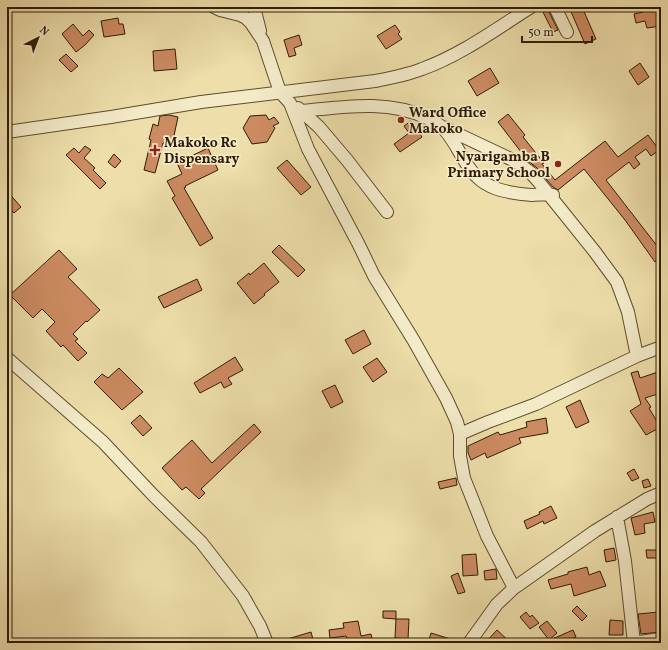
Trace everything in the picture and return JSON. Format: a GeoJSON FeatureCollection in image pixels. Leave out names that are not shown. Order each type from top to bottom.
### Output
{"type":"FeatureCollection","features":[{"type":"Feature","properties":{"kind":"street"},"geometry":{"type":"LineString","coordinates":[[214,7],[246,18],[263,40]]}},
{"type":"Feature","properties":{"kind":"street"},"geometry":{"type":"LineString","coordinates":[[254,7],[280,92],[290,103],[319,127],[347,160],[387,212]]}},
{"type":"Feature","properties":{"kind":"street"},"geometry":{"type":"LineString","coordinates":[[7,132],[201,102],[375,81],[400,76],[423,69],[458,52],[532,7]]}},
{"type":"Feature","properties":{"kind":"street"},"geometry":{"type":"LineString","coordinates":[[555,7],[567,32]]}},
{"type":"Feature","properties":{"kind":"street"},"geometry":{"type":"LineString","coordinates":[[290,103],[308,148],[374,276],[446,398],[457,422],[460,434],[460,456],[464,478],[487,536],[514,588]]}},
{"type":"Feature","properties":{"kind":"street"},"geometry":{"type":"LineString","coordinates":[[301,111],[365,105],[418,114],[443,128],[515,161],[530,172],[552,194],[617,282],[628,312],[637,356]]}},
{"type":"Feature","properties":{"kind":"street"},"geometry":{"type":"LineString","coordinates":[[443,128],[473,173],[482,181],[492,187],[512,192],[533,195],[552,194]]}},
{"type":"Feature","properties":{"kind":"street"},"geometry":{"type":"LineString","coordinates":[[460,434],[536,404],[637,356],[661,347]]}},
{"type":"Feature","properties":{"kind":"street"},"geometry":{"type":"LineString","coordinates":[[7,358],[103,442],[153,495],[201,542],[243,596],[260,626],[267,643]]}},
{"type":"Feature","properties":{"kind":"street"},"geometry":{"type":"LineString","coordinates":[[469,643],[498,604],[514,588],[616,517],[647,499],[661,493]]}},
{"type":"Feature","properties":{"kind":"street"},"geometry":{"type":"LineString","coordinates":[[616,517],[625,561],[633,643],[661,639]]}},
{"type":"Feature","properties":{"kind":"building"},"geometry":{"type":"Polygon","coordinates":[[[569,7],[582,7],[596,39],[585,44],[569,7]]]}},
{"type":"Feature","properties":{"kind":"building"},"geometry":{"type":"Polygon","coordinates":[[[660,7],[661,26],[647,28],[645,21],[636,23],[634,14],[660,7]]]}},
{"type":"Feature","properties":{"kind":"building"},"geometry":{"type":"Polygon","coordinates":[[[548,10],[558,30],[553,32],[543,12],[548,10]]]}},
{"type":"Feature","properties":{"kind":"building"},"geometry":{"type":"Polygon","coordinates":[[[118,18],[119,24],[123,24],[125,34],[104,37],[101,21],[118,18]]]}},
{"type":"Feature","properties":{"kind":"building"},"geometry":{"type":"Polygon","coordinates":[[[73,24],[83,36],[89,30],[94,35],[76,52],[62,34],[73,24]]]}},
{"type":"Feature","properties":{"kind":"building"},"geometry":{"type":"Polygon","coordinates":[[[395,25],[400,32],[398,34],[402,39],[386,49],[377,36],[395,25]]]}},
{"type":"Feature","properties":{"kind":"building"},"geometry":{"type":"Polygon","coordinates":[[[299,35],[302,45],[294,48],[296,55],[289,57],[284,40],[299,35]]]}},
{"type":"Feature","properties":{"kind":"building"},"geometry":{"type":"Polygon","coordinates":[[[175,49],[177,69],[154,71],[153,51],[175,49]]]}},
{"type":"Feature","properties":{"kind":"building"},"geometry":{"type":"Polygon","coordinates":[[[66,54],[78,66],[71,72],[59,60],[66,54]]]}},
{"type":"Feature","properties":{"kind":"building"},"geometry":{"type":"Polygon","coordinates":[[[640,63],[649,77],[638,85],[629,71],[640,63]]]}},
{"type":"Feature","properties":{"kind":"building"},"geometry":{"type":"Polygon","coordinates":[[[490,68],[499,83],[477,96],[468,81],[490,68]]]}},
{"type":"Feature","properties":{"kind":"building"},"geometry":{"type":"Polygon","coordinates":[[[508,114],[525,135],[523,137],[544,163],[542,164],[555,180],[605,141],[618,157],[648,135],[659,150],[651,156],[646,149],[635,157],[640,164],[634,169],[629,162],[606,180],[661,251],[661,257],[655,262],[625,220],[584,169],[558,190],[553,187],[536,167],[528,161],[498,122],[508,114]]]}},
{"type":"Feature","properties":{"kind":"building"},"geometry":{"type":"Polygon","coordinates":[[[169,115],[178,117],[172,145],[163,143],[155,173],[144,170],[153,124],[158,126],[160,116],[169,115]]]}},
{"type":"Feature","properties":{"kind":"building"},"geometry":{"type":"Polygon","coordinates":[[[266,115],[269,120],[274,117],[279,123],[273,126],[275,128],[267,142],[252,144],[243,128],[250,116],[266,115]]]}},
{"type":"Feature","properties":{"kind":"building"},"geometry":{"type":"Polygon","coordinates":[[[411,121],[422,137],[400,152],[394,144],[409,133],[404,126],[411,121]]]}},
{"type":"Feature","properties":{"kind":"building"},"geometry":{"type":"Polygon","coordinates":[[[85,146],[91,150],[84,158],[95,168],[93,170],[106,183],[100,189],[66,155],[74,148],[79,153],[85,146]]]}},
{"type":"Feature","properties":{"kind":"building"},"geometry":{"type":"Polygon","coordinates":[[[208,148],[218,170],[185,186],[186,187],[184,188],[213,238],[200,246],[172,198],[175,196],[167,181],[182,174],[177,163],[208,148]]]}},
{"type":"Feature","properties":{"kind":"building"},"geometry":{"type":"Polygon","coordinates":[[[114,154],[121,161],[115,168],[108,162],[114,154]]]}},
{"type":"Feature","properties":{"kind":"building"},"geometry":{"type":"Polygon","coordinates":[[[287,160],[311,187],[301,195],[277,168],[287,160]]]}},
{"type":"Feature","properties":{"kind":"building"},"geometry":{"type":"Polygon","coordinates":[[[7,191],[21,207],[14,213],[7,206],[7,191]]]}},
{"type":"Feature","properties":{"kind":"building"},"geometry":{"type":"Polygon","coordinates":[[[279,245],[305,270],[298,277],[272,252],[279,245]]]}},
{"type":"Feature","properties":{"kind":"building"},"geometry":{"type":"Polygon","coordinates":[[[59,250],[77,269],[68,277],[100,310],[73,334],[78,339],[75,341],[87,353],[78,361],[63,345],[61,347],[46,331],[55,322],[42,309],[33,318],[10,295],[59,250]]]}},
{"type":"Feature","properties":{"kind":"building"},"geometry":{"type":"Polygon","coordinates":[[[264,263],[279,282],[254,304],[237,283],[249,273],[250,275],[264,263]]]}},
{"type":"Feature","properties":{"kind":"building"},"geometry":{"type":"Polygon","coordinates":[[[197,279],[202,290],[164,308],[158,297],[197,279]]]}},
{"type":"Feature","properties":{"kind":"building"},"geometry":{"type":"Polygon","coordinates":[[[364,330],[371,344],[353,354],[345,340],[364,330]]]}},
{"type":"Feature","properties":{"kind":"building"},"geometry":{"type":"Polygon","coordinates":[[[235,357],[243,370],[228,378],[232,384],[224,388],[221,382],[200,393],[194,383],[235,357]]]}},
{"type":"Feature","properties":{"kind":"building"},"geometry":{"type":"Polygon","coordinates":[[[377,358],[387,372],[373,382],[363,367],[377,358]]]}},
{"type":"Feature","properties":{"kind":"building"},"geometry":{"type":"Polygon","coordinates":[[[119,368],[143,392],[122,410],[94,382],[102,374],[108,378],[119,368]]]}},
{"type":"Feature","properties":{"kind":"building"},"geometry":{"type":"Polygon","coordinates":[[[638,371],[640,378],[661,371],[661,393],[645,398],[651,407],[649,408],[659,425],[659,428],[646,435],[630,411],[641,404],[631,373],[638,371]]]}},
{"type":"Feature","properties":{"kind":"building"},"geometry":{"type":"Polygon","coordinates":[[[335,385],[343,402],[331,408],[322,391],[335,385]]]}},
{"type":"Feature","properties":{"kind":"building"},"geometry":{"type":"Polygon","coordinates":[[[580,400],[589,422],[576,428],[566,407],[580,400]]]}},
{"type":"Feature","properties":{"kind":"building"},"geometry":{"type":"Polygon","coordinates":[[[140,415],[152,428],[143,436],[131,423],[140,415]]]}},
{"type":"Feature","properties":{"kind":"building"},"geometry":{"type":"Polygon","coordinates":[[[546,418],[548,433],[519,438],[521,443],[487,458],[485,453],[471,460],[468,453],[468,446],[498,432],[500,435],[527,427],[526,422],[546,418]]]}},
{"type":"Feature","properties":{"kind":"building"},"geometry":{"type":"Polygon","coordinates":[[[254,424],[261,432],[201,489],[205,493],[199,499],[186,487],[182,490],[162,468],[192,440],[212,463],[254,424]]]}},
{"type":"Feature","properties":{"kind":"building"},"geometry":{"type":"Polygon","coordinates":[[[634,469],[639,478],[632,481],[627,473],[634,469]]]}},
{"type":"Feature","properties":{"kind":"building"},"geometry":{"type":"Polygon","coordinates":[[[456,478],[457,485],[440,489],[438,482],[456,478]]]}},
{"type":"Feature","properties":{"kind":"building"},"geometry":{"type":"Polygon","coordinates":[[[648,479],[651,486],[644,488],[642,481],[648,479]]]}},
{"type":"Feature","properties":{"kind":"building"},"geometry":{"type":"Polygon","coordinates":[[[551,506],[557,518],[544,524],[543,521],[527,529],[524,521],[540,514],[539,512],[551,506]]]}},
{"type":"Feature","properties":{"kind":"building"},"geometry":{"type":"Polygon","coordinates":[[[653,512],[655,522],[644,524],[645,533],[635,535],[631,518],[653,512]]]}},
{"type":"Feature","properties":{"kind":"building"},"geometry":{"type":"Polygon","coordinates":[[[614,548],[616,560],[606,562],[604,550],[614,548]]]}},
{"type":"Feature","properties":{"kind":"building"},"geometry":{"type":"Polygon","coordinates":[[[646,550],[661,550],[661,558],[647,558],[646,550]]]}},
{"type":"Feature","properties":{"kind":"building"},"geometry":{"type":"Polygon","coordinates":[[[476,554],[478,575],[463,576],[462,555],[476,554]]]}},
{"type":"Feature","properties":{"kind":"building"},"geometry":{"type":"Polygon","coordinates":[[[587,567],[589,575],[600,571],[606,586],[574,596],[571,584],[551,589],[548,580],[568,574],[568,572],[587,567]]]}},
{"type":"Feature","properties":{"kind":"building"},"geometry":{"type":"Polygon","coordinates":[[[496,569],[497,579],[485,580],[484,571],[496,569]]]}},
{"type":"Feature","properties":{"kind":"building"},"geometry":{"type":"Polygon","coordinates":[[[458,573],[465,592],[458,594],[451,576],[458,573]]]}},
{"type":"Feature","properties":{"kind":"building"},"geometry":{"type":"Polygon","coordinates":[[[577,606],[587,616],[582,621],[572,611],[577,606]]]}},
{"type":"Feature","properties":{"kind":"building"},"geometry":{"type":"Polygon","coordinates":[[[383,611],[396,611],[396,619],[383,618],[383,611]]]}},
{"type":"Feature","properties":{"kind":"building"},"geometry":{"type":"Polygon","coordinates":[[[526,612],[530,617],[532,615],[539,623],[530,629],[520,617],[526,612]]]}},
{"type":"Feature","properties":{"kind":"building"},"geometry":{"type":"Polygon","coordinates":[[[659,612],[661,632],[641,634],[638,614],[659,612]]]}},
{"type":"Feature","properties":{"kind":"building"},"geometry":{"type":"Polygon","coordinates":[[[396,619],[409,619],[408,639],[395,638],[396,619]]]}},
{"type":"Feature","properties":{"kind":"building"},"geometry":{"type":"Polygon","coordinates":[[[610,620],[623,621],[623,635],[609,635],[610,620]]]}},
{"type":"Feature","properties":{"kind":"building"},"geometry":{"type":"Polygon","coordinates":[[[358,621],[361,636],[371,634],[373,643],[343,643],[343,640],[347,639],[346,636],[330,638],[329,630],[344,628],[343,623],[358,621]]]}},
{"type":"Feature","properties":{"kind":"building"},"geometry":{"type":"Polygon","coordinates":[[[547,621],[557,633],[549,640],[539,627],[547,621]]]}},
{"type":"Feature","properties":{"kind":"building"},"geometry":{"type":"Polygon","coordinates":[[[497,630],[511,643],[485,643],[497,630]]]}},
{"type":"Feature","properties":{"kind":"building"},"geometry":{"type":"Polygon","coordinates":[[[573,630],[576,637],[562,643],[543,643],[573,630]]]}},
{"type":"Feature","properties":{"kind":"building"},"geometry":{"type":"Polygon","coordinates":[[[311,632],[314,643],[281,643],[281,641],[311,632]]]}},
{"type":"Feature","properties":{"kind":"building"},"geometry":{"type":"Polygon","coordinates":[[[431,633],[457,641],[456,643],[428,643],[431,633]]]}},
{"type":"Feature","properties":{"kind":"place","name":"Ward Office Makoko"},"geometry":{"type":"Point","coordinates":[401,120]}},
{"type":"Feature","properties":{"kind":"place","name":"Makoko Rc Dispensary"},"geometry":{"type":"Point","coordinates":[155,150]}},
{"type":"Feature","properties":{"kind":"place","name":"Nyarigamba B Primary School"},"geometry":{"type":"Point","coordinates":[558,164]}}]}
